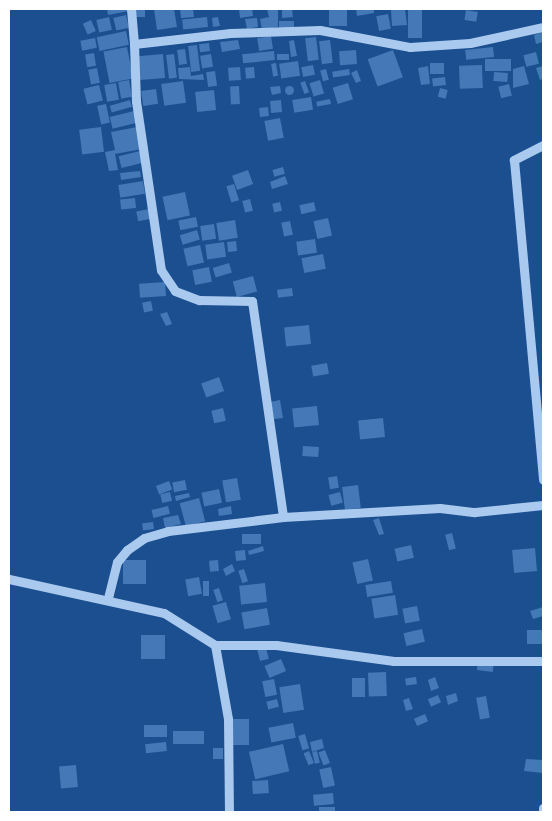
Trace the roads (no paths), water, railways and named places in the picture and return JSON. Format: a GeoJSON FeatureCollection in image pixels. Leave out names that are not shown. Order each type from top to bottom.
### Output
{"type":"FeatureCollection","features":[{"type":"Feature","properties":{"kind":"street"},"geometry":{"type":"LineString","coordinates":[[131,9],[136,101],[160,270],[175,291],[191,297],[252,301],[283,517]]}},
{"type":"Feature","properties":{"kind":"street"},"geometry":{"type":"LineString","coordinates":[[134,44],[230,34],[320,30],[410,47],[470,43],[543,27]]}},
{"type":"Feature","properties":{"kind":"street"},"geometry":{"type":"LineString","coordinates":[[543,145],[514,160],[543,480]]}},
{"type":"Feature","properties":{"kind":"street"},"geometry":{"type":"LineString","coordinates":[[108,598],[117,562],[144,538],[283,517],[440,508],[476,512],[543,505]]}},
{"type":"Feature","properties":{"kind":"street"},"geometry":{"type":"LineString","coordinates":[[9,579],[108,598],[164,613],[215,645],[276,645],[394,661],[543,661]]}},
{"type":"Feature","properties":{"kind":"street"},"geometry":{"type":"LineString","coordinates":[[215,645],[228,719],[229,812]]}}]}
